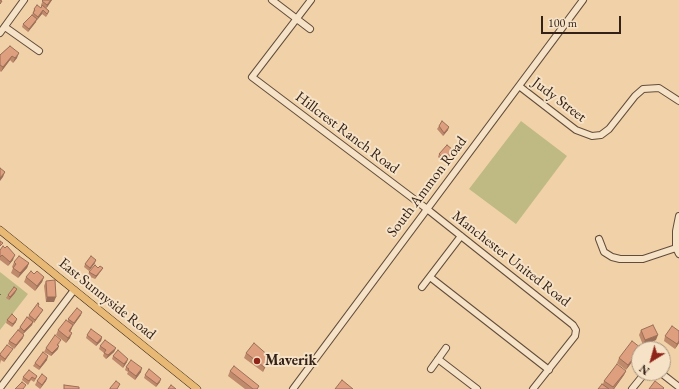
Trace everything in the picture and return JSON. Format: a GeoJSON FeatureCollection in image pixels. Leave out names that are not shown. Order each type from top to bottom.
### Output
{"type":"FeatureCollection","features":[{"type":"Feature","properties":{"kind":"main road","name":"East Sunnyside Road"},"geometry":{"type":"LineString","coordinates":[[0,230],[197,389]]}},
{"type":"Feature","properties":{"kind":"street"},"geometry":{"type":"LineString","coordinates":[[0,33],[24,0]]}},
{"type":"Feature","properties":{"kind":"street"},"geometry":{"type":"LineString","coordinates":[[272,0],[310,29]]}},
{"type":"Feature","properties":{"kind":"street"},"geometry":{"type":"LineString","coordinates":[[296,19],[311,0]]}},
{"type":"Feature","properties":{"kind":"street","name":"South Ammon Road"},"geometry":{"type":"LineString","coordinates":[[293,389],[583,0]]}},
{"type":"Feature","properties":{"kind":"street","name":"Hillcrest Ranch Road"},"geometry":{"type":"LineString","coordinates":[[296,19],[252,77],[427,209]]}},
{"type":"Feature","properties":{"kind":"street"},"geometry":{"type":"LineString","coordinates":[[5,27],[39,51]]}},
{"type":"Feature","properties":{"kind":"street","name":"Judy Street"},"geometry":{"type":"LineString","coordinates":[[519,86],[576,130],[592,136],[601,135],[609,129],[634,96],[643,89],[659,88],[679,101]]}},
{"type":"Feature","properties":{"kind":"street","name":"Manchester United Road"},"geometry":{"type":"LineString","coordinates":[[427,209],[573,325],[576,330],[575,336],[548,370]]}},
{"type":"Feature","properties":{"kind":"street"},"geometry":{"type":"LineString","coordinates":[[599,239],[604,252],[612,257],[620,259],[642,258],[678,251],[676,231],[679,216]]}},
{"type":"Feature","properties":{"kind":"street"},"geometry":{"type":"LineString","coordinates":[[422,287],[461,236]]}},
{"type":"Feature","properties":{"kind":"street"},"geometry":{"type":"LineString","coordinates":[[430,277],[548,370],[533,389]]}},
{"type":"Feature","properties":{"kind":"street"},"geometry":{"type":"LineString","coordinates":[[0,388],[74,290]]}},
{"type":"Feature","properties":{"kind":"street"},"geometry":{"type":"LineString","coordinates":[[431,368],[446,348]]}},
{"type":"Feature","properties":{"kind":"street"},"geometry":{"type":"LineString","coordinates":[[438,359],[477,389]]}},
{"type":"Feature","properties":{"kind":"street"},"geometry":{"type":"LineString","coordinates":[[632,389],[638,381]]}},
{"type":"Feature","properties":{"kind":"street"},"geometry":{"type":"LineString","coordinates":[[671,381],[679,387]]}},
{"type":"Feature","properties":{"kind":"shaded area"},"geometry":{"type":"Polygon","coordinates":[[[521,121],[567,156],[516,224],[469,189],[521,121]]]}},
{"type":"Feature","properties":{"kind":"shaded area"},"geometry":{"type":"Polygon","coordinates":[[[0,272],[28,294],[0,330],[0,272]]]}},
{"type":"Feature","properties":{"kind":"building"},"geometry":{"type":"Polygon","coordinates":[[[51,0],[47,5],[42,1],[51,0]]]}},
{"type":"Feature","properties":{"kind":"building"},"geometry":{"type":"Polygon","coordinates":[[[37,5],[41,8],[42,5],[49,11],[47,14],[43,10],[38,17],[33,13],[37,5]]]}},
{"type":"Feature","properties":{"kind":"building"},"geometry":{"type":"Polygon","coordinates":[[[32,15],[37,19],[29,29],[23,24],[32,15]]]}},
{"type":"Feature","properties":{"kind":"building"},"geometry":{"type":"Polygon","coordinates":[[[10,46],[19,53],[15,58],[12,56],[3,67],[0,65],[0,55],[10,46]]]}},
{"type":"Feature","properties":{"kind":"building"},"geometry":{"type":"Polygon","coordinates":[[[442,121],[449,127],[444,133],[439,126],[442,121]]]}},
{"type":"Feature","properties":{"kind":"building"},"geometry":{"type":"Polygon","coordinates":[[[447,145],[453,150],[445,159],[439,154],[447,145]]]}},
{"type":"Feature","properties":{"kind":"building"},"geometry":{"type":"Polygon","coordinates":[[[0,168],[5,172],[0,178],[0,168]]]}},
{"type":"Feature","properties":{"kind":"building"},"geometry":{"type":"Polygon","coordinates":[[[3,246],[5,248],[7,246],[15,255],[10,262],[2,255],[0,257],[0,250],[3,246]]]}},
{"type":"Feature","properties":{"kind":"building"},"geometry":{"type":"Polygon","coordinates":[[[19,256],[29,263],[20,273],[13,268],[16,264],[14,262],[19,256]]]}},
{"type":"Feature","properties":{"kind":"building"},"geometry":{"type":"Polygon","coordinates":[[[91,256],[96,260],[90,268],[85,264],[91,256]]]}},
{"type":"Feature","properties":{"kind":"building"},"geometry":{"type":"Polygon","coordinates":[[[95,265],[98,268],[100,266],[103,268],[96,276],[89,272],[95,265]]]}},
{"type":"Feature","properties":{"kind":"building"},"geometry":{"type":"Polygon","coordinates":[[[31,271],[34,274],[37,271],[44,277],[37,286],[26,277],[31,271]]]}},
{"type":"Feature","properties":{"kind":"building"},"geometry":{"type":"Polygon","coordinates":[[[55,280],[56,297],[47,297],[46,281],[55,280]]]}},
{"type":"Feature","properties":{"kind":"building"},"geometry":{"type":"Polygon","coordinates":[[[14,287],[17,289],[10,297],[8,295],[14,287]]]}},
{"type":"Feature","properties":{"kind":"building"},"geometry":{"type":"Polygon","coordinates":[[[38,303],[38,306],[43,310],[35,320],[29,315],[38,303]]]}},
{"type":"Feature","properties":{"kind":"building"},"geometry":{"type":"Polygon","coordinates":[[[77,308],[82,312],[74,323],[68,319],[77,308]]]}},
{"type":"Feature","properties":{"kind":"building"},"geometry":{"type":"Polygon","coordinates":[[[12,314],[17,319],[13,324],[7,320],[12,314]]]}},
{"type":"Feature","properties":{"kind":"building"},"geometry":{"type":"Polygon","coordinates":[[[27,317],[33,322],[24,331],[20,327],[27,317]]]}},
{"type":"Feature","properties":{"kind":"building"},"geometry":{"type":"Polygon","coordinates":[[[66,320],[73,325],[69,331],[72,333],[68,338],[58,330],[66,320]]]}},
{"type":"Feature","properties":{"kind":"building"},"geometry":{"type":"Polygon","coordinates":[[[653,325],[658,335],[645,340],[641,330],[653,325]]]}},
{"type":"Feature","properties":{"kind":"building"},"geometry":{"type":"Polygon","coordinates":[[[672,326],[679,331],[679,341],[677,344],[665,336],[672,326]]]}},
{"type":"Feature","properties":{"kind":"building"},"geometry":{"type":"Polygon","coordinates":[[[91,329],[102,337],[97,343],[87,335],[91,329]]]}},
{"type":"Feature","properties":{"kind":"building"},"geometry":{"type":"Polygon","coordinates":[[[18,330],[24,335],[16,345],[9,341],[18,330]]]}},
{"type":"Feature","properties":{"kind":"building"},"geometry":{"type":"Polygon","coordinates":[[[55,335],[61,340],[57,345],[59,346],[52,353],[46,348],[55,335]]]}},
{"type":"Feature","properties":{"kind":"building"},"geometry":{"type":"Polygon","coordinates":[[[105,340],[116,348],[108,355],[104,353],[106,350],[100,346],[105,340]]]}},
{"type":"Feature","properties":{"kind":"building"},"geometry":{"type":"Polygon","coordinates":[[[631,342],[631,361],[628,365],[619,358],[631,342]]]}},
{"type":"Feature","properties":{"kind":"building"},"geometry":{"type":"Polygon","coordinates":[[[254,343],[270,357],[264,367],[246,353],[254,343]]]}},
{"type":"Feature","properties":{"kind":"building"},"geometry":{"type":"Polygon","coordinates":[[[7,345],[13,349],[5,359],[0,354],[7,345]]]}},
{"type":"Feature","properties":{"kind":"building"},"geometry":{"type":"Polygon","coordinates":[[[118,350],[128,359],[124,364],[113,356],[118,350]]]}},
{"type":"Feature","properties":{"kind":"building"},"geometry":{"type":"Polygon","coordinates":[[[43,352],[48,356],[40,367],[35,363],[43,352]]]}},
{"type":"Feature","properties":{"kind":"building"},"geometry":{"type":"Polygon","coordinates":[[[131,360],[142,368],[136,376],[126,367],[131,360]]]}},
{"type":"Feature","properties":{"kind":"building"},"geometry":{"type":"Polygon","coordinates":[[[617,364],[626,371],[613,387],[604,381],[617,364]]]}},
{"type":"Feature","properties":{"kind":"building"},"geometry":{"type":"Polygon","coordinates":[[[234,366],[259,386],[257,389],[253,389],[230,371],[234,366]]]}},
{"type":"Feature","properties":{"kind":"building"},"geometry":{"type":"Polygon","coordinates":[[[149,369],[161,379],[157,384],[145,375],[149,369]]]}},
{"type":"Feature","properties":{"kind":"building"},"geometry":{"type":"Polygon","coordinates":[[[29,370],[37,376],[35,379],[32,377],[29,381],[23,377],[29,370]]]}},
{"type":"Feature","properties":{"kind":"building"},"geometry":{"type":"Polygon","coordinates":[[[42,374],[47,378],[42,385],[37,381],[42,374]]]}},
{"type":"Feature","properties":{"kind":"building"},"geometry":{"type":"Polygon","coordinates":[[[342,380],[353,389],[335,389],[342,380]]]}},
{"type":"Feature","properties":{"kind":"building"},"geometry":{"type":"Polygon","coordinates":[[[116,381],[120,384],[117,389],[110,389],[110,388],[116,381]]]}},
{"type":"Feature","properties":{"kind":"building"},"geometry":{"type":"Polygon","coordinates":[[[655,381],[664,388],[663,389],[649,389],[655,381]]]}},
{"type":"Feature","properties":{"kind":"building"},"geometry":{"type":"Polygon","coordinates":[[[22,382],[26,385],[23,389],[15,389],[22,382]]]}},
{"type":"Feature","properties":{"kind":"building"},"geometry":{"type":"Polygon","coordinates":[[[602,384],[609,389],[598,389],[602,384]]]}},
{"type":"Feature","properties":{"kind":"building"},"geometry":{"type":"Polygon","coordinates":[[[64,385],[79,387],[79,389],[64,389],[64,385]]]}},
{"type":"Feature","properties":{"kind":"building"},"geometry":{"type":"Polygon","coordinates":[[[171,385],[176,389],[168,389],[171,385]]]}},
{"type":"Feature","properties":{"kind":"place","name":"Maverik"},"geometry":{"type":"Point","coordinates":[257,361]}}]}
